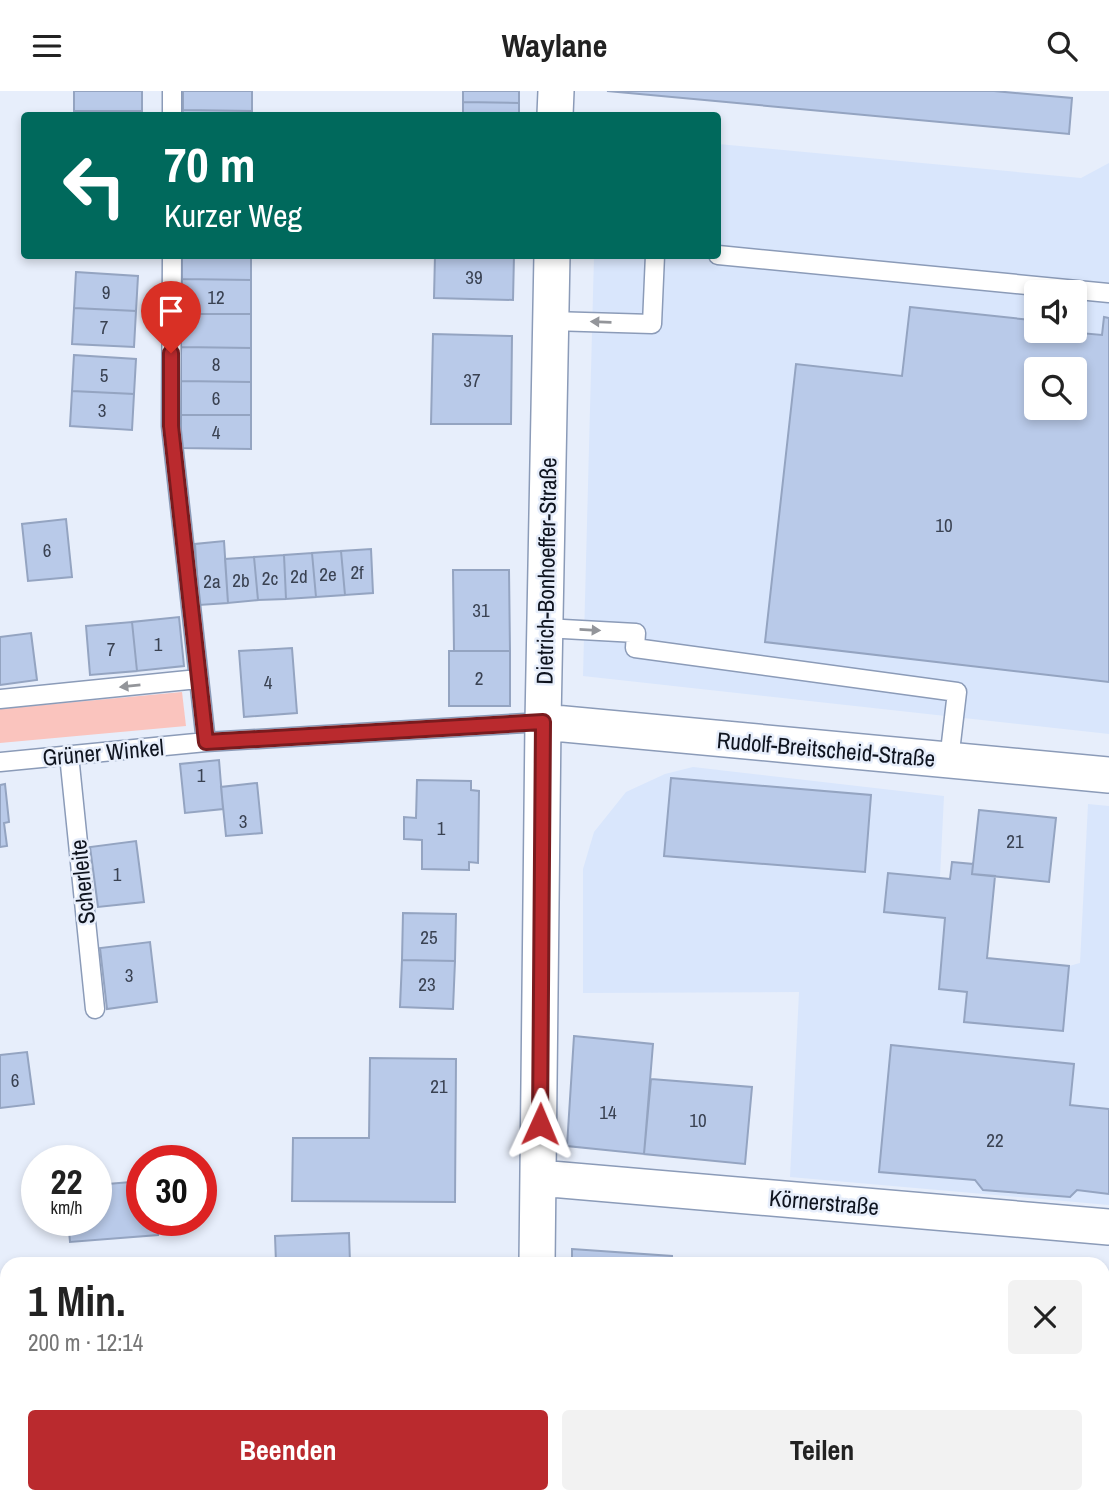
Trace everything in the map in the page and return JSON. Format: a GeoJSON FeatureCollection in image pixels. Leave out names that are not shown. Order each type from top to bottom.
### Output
{"type":"FeatureCollection","features":[{"type":"Feature","properties":{"kind":"street"},"geometry":{"type":"LineString","coordinates":[[555,112],[556,91]]}},
{"type":"Feature","properties":{"kind":"street","name":"Dietrich-Bonhoeffer-Straße"},"geometry":{"type":"LineString","coordinates":[[537,1257],[552,259]]}},
{"type":"Feature","properties":{"kind":"street","name":"Rudolf-Breitscheid-Straße"},"geometry":{"type":"LineString","coordinates":[[543,722],[1109,775]]}},
{"type":"Feature","properties":{"kind":"street","name":"Körnerstraße"},"geometry":{"type":"LineString","coordinates":[[539,1178],[1109,1227]]}},
{"type":"Feature","properties":{"kind":"lane"},"geometry":{"type":"LineString","coordinates":[[172,91],[172,112]]}},
{"type":"Feature","properties":{"kind":"lane"},"geometry":{"type":"LineString","coordinates":[[721,255],[1109,293]]}},
{"type":"Feature","properties":{"kind":"lane"},"geometry":{"type":"LineString","coordinates":[[172,259],[171,426],[206,742]]}},
{"type":"Feature","properties":{"kind":"lane"},"geometry":{"type":"LineString","coordinates":[[551,321],[652,324],[655,259]]}},
{"type":"Feature","properties":{"kind":"lane"},"geometry":{"type":"LineString","coordinates":[[545,628],[636,633],[635,647],[957,692],[948,760]]}},
{"type":"Feature","properties":{"kind":"lane"},"geometry":{"type":"LineString","coordinates":[[0,699],[198,679]]}},
{"type":"Feature","properties":{"kind":"lane","name":"Grüner Winkel"},"geometry":{"type":"LineString","coordinates":[[0,762],[206,742],[543,722]]}},
{"type":"Feature","properties":{"kind":"lane","name":"Scherleite"},"geometry":{"type":"LineString","coordinates":[[69,755],[95,1009]]}},
{"type":"Feature","properties":{"kind":"shaded area"},"geometry":{"type":"Polygon","coordinates":[[[721,144],[1081,178],[1109,163],[1109,734],[583,676],[594,259],[721,259],[721,144]]]}},
{"type":"Feature","properties":{"kind":"shaded area"},"geometry":{"type":"Polygon","coordinates":[[[182,692],[186,726],[0,743],[0,709],[182,692]]]}},
{"type":"Feature","properties":{"kind":"shaded area"},"geometry":{"type":"Polygon","coordinates":[[[693,767],[944,796],[940,877],[987,958],[1069,966],[1080,963],[1088,804],[1109,806],[1109,1205],[790,1177],[799,992],[583,993],[583,869],[594,832],[626,792],[665,774],[693,767]]]}},
{"type":"Feature","properties":{"kind":"building"},"geometry":{"type":"Polygon","coordinates":[[[74,91],[142,91],[142,111],[74,111],[74,91]]]}},
{"type":"Feature","properties":{"kind":"building"},"geometry":{"type":"Polygon","coordinates":[[[183,91],[252,91],[252,111],[183,110],[183,91]]]}},
{"type":"Feature","properties":{"kind":"building"},"geometry":{"type":"Polygon","coordinates":[[[463,91],[519,91],[519,103],[463,102],[463,91]]]}},
{"type":"Feature","properties":{"kind":"building"},"geometry":{"type":"Polygon","coordinates":[[[607,91],[994,91],[1072,98],[1069,134],[607,91]]]}},
{"type":"Feature","properties":{"kind":"building"},"geometry":{"type":"Polygon","coordinates":[[[463,102],[519,103],[519,112],[463,112],[463,102]]]}},
{"type":"Feature","properties":{"kind":"building"},"geometry":{"type":"Polygon","coordinates":[[[183,110],[252,111],[252,112],[183,110]]]}},
{"type":"Feature","properties":{"kind":"building"},"geometry":{"type":"Polygon","coordinates":[[[74,111],[142,111],[142,112],[74,111]]]}},
{"type":"Feature","properties":{"kind":"building"},"geometry":{"type":"Polygon","coordinates":[[[182,259],[251,259],[251,280],[182,279],[182,259]]]}},
{"type":"Feature","properties":{"kind":"building"},"geometry":{"type":"Polygon","coordinates":[[[435,259],[514,259],[513,300],[434,298],[435,259]]]}},
{"type":"Feature","properties":{"kind":"building"},"geometry":{"type":"Polygon","coordinates":[[[76,272],[138,276],[136,311],[74,308],[76,272]]]}},
{"type":"Feature","properties":{"kind":"building"},"geometry":{"type":"Polygon","coordinates":[[[182,279],[251,280],[251,314],[181,314],[182,279]]]}},
{"type":"Feature","properties":{"kind":"building"},"geometry":{"type":"Polygon","coordinates":[[[910,307],[1024,319],[1024,343],[1087,343],[1087,334],[1102,335],[1104,317],[1109,318],[1109,682],[765,642],[796,364],[902,376],[910,307]]]}},
{"type":"Feature","properties":{"kind":"building"},"geometry":{"type":"Polygon","coordinates":[[[74,308],[136,311],[134,347],[72,344],[74,308]]]}},
{"type":"Feature","properties":{"kind":"building"},"geometry":{"type":"Polygon","coordinates":[[[181,314],[251,314],[251,348],[181,347],[181,314]]]}},
{"type":"Feature","properties":{"kind":"building"},"geometry":{"type":"Polygon","coordinates":[[[433,334],[512,336],[511,424],[431,424],[433,334]]]}},
{"type":"Feature","properties":{"kind":"building"},"geometry":{"type":"Polygon","coordinates":[[[181,347],[251,348],[251,382],[181,381],[181,347]]]}},
{"type":"Feature","properties":{"kind":"building"},"geometry":{"type":"Polygon","coordinates":[[[74,355],[136,359],[134,394],[72,391],[74,355]]]}},
{"type":"Feature","properties":{"kind":"building"},"geometry":{"type":"Polygon","coordinates":[[[181,381],[251,382],[251,415],[181,415],[181,381]]]}},
{"type":"Feature","properties":{"kind":"building"},"geometry":{"type":"Polygon","coordinates":[[[72,391],[134,394],[132,430],[70,426],[72,391]]]}},
{"type":"Feature","properties":{"kind":"building"},"geometry":{"type":"Polygon","coordinates":[[[181,415],[251,415],[251,449],[181,448],[181,415]]]}},
{"type":"Feature","properties":{"kind":"building"},"geometry":{"type":"Polygon","coordinates":[[[66,519],[72,577],[28,581],[22,524],[66,519]]]}},
{"type":"Feature","properties":{"kind":"building"},"geometry":{"type":"Polygon","coordinates":[[[224,541],[228,603],[199,605],[195,544],[224,541]]]}},
{"type":"Feature","properties":{"kind":"building"},"geometry":{"type":"Polygon","coordinates":[[[371,549],[373,593],[345,595],[341,551],[371,549]]]}},
{"type":"Feature","properties":{"kind":"building"},"geometry":{"type":"Polygon","coordinates":[[[341,551],[345,595],[316,597],[312,553],[341,551]]]}},
{"type":"Feature","properties":{"kind":"building"},"geometry":{"type":"Polygon","coordinates":[[[312,553],[316,597],[286,599],[284,555],[312,553]]]}},
{"type":"Feature","properties":{"kind":"building"},"geometry":{"type":"Polygon","coordinates":[[[284,555],[286,599],[258,600],[254,557],[284,555]]]}},
{"type":"Feature","properties":{"kind":"building"},"geometry":{"type":"Polygon","coordinates":[[[254,557],[258,600],[228,603],[225,559],[254,557]]]}},
{"type":"Feature","properties":{"kind":"building"},"geometry":{"type":"Polygon","coordinates":[[[453,570],[509,570],[510,651],[454,651],[453,570]]]}},
{"type":"Feature","properties":{"kind":"building"},"geometry":{"type":"Polygon","coordinates":[[[179,617],[184,666],[137,671],[132,622],[179,617]]]}},
{"type":"Feature","properties":{"kind":"building"},"geometry":{"type":"Polygon","coordinates":[[[132,622],[137,671],[90,675],[86,626],[132,622]]]}},
{"type":"Feature","properties":{"kind":"building"},"geometry":{"type":"Polygon","coordinates":[[[31,633],[37,680],[0,685],[0,637],[31,633]]]}},
{"type":"Feature","properties":{"kind":"building"},"geometry":{"type":"Polygon","coordinates":[[[292,648],[297,713],[244,717],[239,651],[292,648]]]}},
{"type":"Feature","properties":{"kind":"building"},"geometry":{"type":"Polygon","coordinates":[[[449,651],[510,651],[510,706],[449,706],[449,651]]]}},
{"type":"Feature","properties":{"kind":"building"},"geometry":{"type":"Polygon","coordinates":[[[219,760],[223,809],[185,813],[180,764],[219,760]]]}},
{"type":"Feature","properties":{"kind":"building"},"geometry":{"type":"Polygon","coordinates":[[[671,778],[871,795],[865,872],[664,856],[671,778]]]}},
{"type":"Feature","properties":{"kind":"building"},"geometry":{"type":"Polygon","coordinates":[[[417,780],[471,781],[471,790],[479,791],[478,863],[469,862],[469,870],[422,869],[422,840],[404,839],[404,817],[416,818],[417,780]]]}},
{"type":"Feature","properties":{"kind":"building"},"geometry":{"type":"Polygon","coordinates":[[[257,783],[262,833],[226,836],[221,787],[257,783]]]}},
{"type":"Feature","properties":{"kind":"building"},"geometry":{"type":"Polygon","coordinates":[[[5,784],[9,822],[4,823],[7,846],[0,847],[0,785],[5,784]]]}},
{"type":"Feature","properties":{"kind":"building"},"geometry":{"type":"Polygon","coordinates":[[[979,810],[1056,818],[1049,882],[972,874],[979,810]]]}},
{"type":"Feature","properties":{"kind":"building"},"geometry":{"type":"Polygon","coordinates":[[[136,841],[144,902],[98,907],[90,847],[136,841]]]}},
{"type":"Feature","properties":{"kind":"building"},"geometry":{"type":"Polygon","coordinates":[[[952,862],[973,864],[972,874],[995,876],[987,958],[1069,966],[1063,1031],[964,1022],[967,992],[939,989],[945,918],[884,912],[888,873],[950,879],[952,862]]]}},
{"type":"Feature","properties":{"kind":"building"},"geometry":{"type":"Polygon","coordinates":[[[403,913],[456,914],[455,961],[402,960],[403,913]]]}},
{"type":"Feature","properties":{"kind":"building"},"geometry":{"type":"Polygon","coordinates":[[[150,942],[157,1002],[107,1009],[100,948],[150,942]]]}},
{"type":"Feature","properties":{"kind":"building"},"geometry":{"type":"Polygon","coordinates":[[[402,960],[455,961],[453,1009],[400,1007],[402,960]]]}},
{"type":"Feature","properties":{"kind":"building"},"geometry":{"type":"Polygon","coordinates":[[[574,1036],[653,1044],[644,1154],[567,1146],[574,1036]]]}},
{"type":"Feature","properties":{"kind":"building"},"geometry":{"type":"Polygon","coordinates":[[[891,1045],[1074,1064],[1070,1105],[1109,1109],[1109,1194],[1077,1190],[1070,1197],[983,1190],[975,1180],[879,1172],[891,1045]]]}},
{"type":"Feature","properties":{"kind":"building"},"geometry":{"type":"Polygon","coordinates":[[[27,1052],[34,1104],[0,1108],[0,1055],[27,1052]]]}},
{"type":"Feature","properties":{"kind":"building"},"geometry":{"type":"Polygon","coordinates":[[[370,1058],[456,1059],[455,1202],[292,1201],[293,1138],[369,1138],[370,1058]]]}},
{"type":"Feature","properties":{"kind":"building"},"geometry":{"type":"Polygon","coordinates":[[[651,1079],[752,1087],[745,1164],[644,1154],[651,1079]]]}},
{"type":"Feature","properties":{"kind":"building"},"geometry":{"type":"Polygon","coordinates":[[[126,1182],[126,1236],[145,1236],[70,1242],[69,1236],[112,1236],[112,1184],[126,1182]]]}},
{"type":"Feature","properties":{"kind":"building"},"geometry":{"type":"Polygon","coordinates":[[[349,1233],[350,1257],[276,1257],[275,1236],[349,1233]]]}},
{"type":"Feature","properties":{"kind":"building"},"geometry":{"type":"Polygon","coordinates":[[[572,1249],[672,1256],[672,1257],[572,1257],[572,1249]]]}},
{"type":"Feature","properties":{"kind":"route"},"geometry":{"type":"LineString","coordinates":[[171,353],[171,426],[206,742],[543,722],[540,1124]]}}]}
